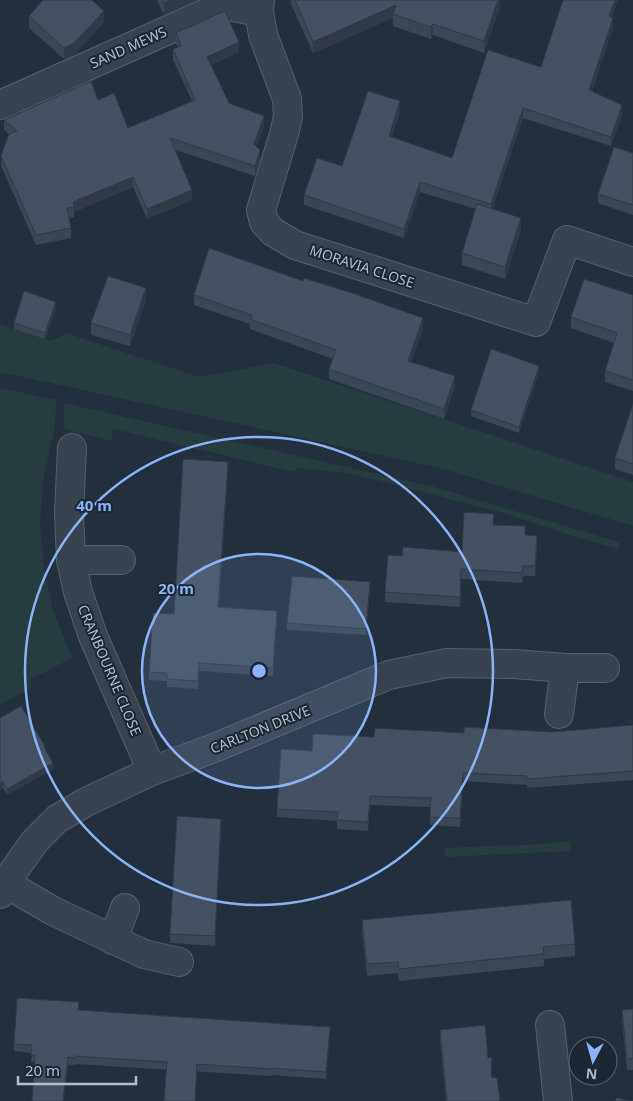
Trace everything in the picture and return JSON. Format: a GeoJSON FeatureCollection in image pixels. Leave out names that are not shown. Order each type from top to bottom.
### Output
{"type":"FeatureCollection","features":[{"type":"Feature","properties":{"kind":"street","name":"SAND MEWS"},"geometry":{"type":"LineString","coordinates":[[0,104],[224,5],[260,6]]}},
{"type":"Feature","properties":{"kind":"street","name":"MORAVIA CLOSE"},"geometry":{"type":"LineString","coordinates":[[260,6],[263,35],[287,99],[288,117],[262,210],[264,222],[273,232],[295,245],[536,322],[567,240],[633,262]]}},
{"type":"Feature","properties":{"kind":"street","name":"CRANBOURNE CLOSE"},"geometry":{"type":"LineString","coordinates":[[72,448],[69,514],[70,560],[78,592],[93,636],[152,771]]}},
{"type":"Feature","properties":{"kind":"street"},"geometry":{"type":"LineString","coordinates":[[70,560],[121,560]]}},
{"type":"Feature","properties":{"kind":"street","name":"CARLTON DRIVE"},"geometry":{"type":"LineString","coordinates":[[3,889],[35,842],[57,819],[86,802],[152,771],[214,748],[388,675],[447,663],[605,668]]}},
{"type":"Feature","properties":{"kind":"street"},"geometry":{"type":"LineString","coordinates":[[559,714],[565,668]]}},
{"type":"Feature","properties":{"kind":"street"},"geometry":{"type":"LineString","coordinates":[[3,889],[144,954],[179,962]]}},
{"type":"Feature","properties":{"kind":"street"},"geometry":{"type":"LineString","coordinates":[[113,940],[125,908]]}},
{"type":"Feature","properties":{"kind":"street"},"geometry":{"type":"LineString","coordinates":[[550,1024],[558,1101]]}},
{"type":"Feature","properties":{"kind":"green space"},"geometry":{"type":"Polygon","coordinates":[[[0,324],[51,341],[66,333],[199,377],[274,363],[633,482],[633,526],[440,468],[0,372],[0,324]]]}},
{"type":"Feature","properties":{"kind":"green space"},"geometry":{"type":"Polygon","coordinates":[[[0,388],[56,400],[55,426],[43,480],[40,526],[45,573],[53,610],[72,658],[31,679],[31,688],[0,705],[0,388]]]}},
{"type":"Feature","properties":{"kind":"green space"},"geometry":{"type":"Polygon","coordinates":[[[64,403],[431,486],[619,542],[619,549],[510,515],[346,473],[299,468],[294,472],[113,429],[112,441],[64,429],[64,403]]]}},
{"type":"Feature","properties":{"kind":"green space"},"geometry":{"type":"Polygon","coordinates":[[[571,841],[571,851],[445,857],[445,848],[571,841]]]}},
{"type":"Feature","properties":{"kind":"building"},"geometry":{"type":"Polygon","coordinates":[[[43,0],[92,0],[104,11],[74,43],[64,48],[29,16],[43,0]]]}},
{"type":"Feature","properties":{"kind":"building"},"geometry":{"type":"Polygon","coordinates":[[[295,0],[498,0],[484,41],[433,24],[431,27],[393,14],[396,5],[313,42],[295,0]]]}},
{"type":"Feature","properties":{"kind":"building"},"geometry":{"type":"Polygon","coordinates":[[[563,0],[615,0],[609,16],[613,18],[589,90],[622,105],[611,137],[523,108],[491,204],[420,182],[404,229],[304,195],[317,158],[342,166],[368,91],[400,101],[389,136],[452,158],[488,50],[541,67],[563,0]]]}},
{"type":"Feature","properties":{"kind":"building"},"geometry":{"type":"Polygon","coordinates":[[[225,11],[239,42],[207,57],[229,103],[264,116],[254,144],[260,150],[255,166],[170,138],[192,190],[147,209],[133,177],[73,202],[74,207],[67,208],[71,228],[36,235],[1,156],[9,134],[17,131],[4,120],[91,81],[98,100],[114,93],[128,128],[195,100],[173,49],[181,46],[176,33],[225,11]]]}},
{"type":"Feature","properties":{"kind":"building"},"geometry":{"type":"Polygon","coordinates":[[[614,147],[633,153],[633,205],[598,194],[614,147]]]}},
{"type":"Feature","properties":{"kind":"building"},"geometry":{"type":"Polygon","coordinates":[[[477,204],[521,218],[505,267],[462,253],[477,204]]]}},
{"type":"Feature","properties":{"kind":"building"},"geometry":{"type":"Polygon","coordinates":[[[209,248],[303,281],[304,278],[423,318],[408,361],[455,376],[444,409],[329,369],[336,350],[250,319],[252,315],[194,295],[209,248]]]}},
{"type":"Feature","properties":{"kind":"building"},"geometry":{"type":"Polygon","coordinates":[[[108,276],[146,288],[130,335],[91,323],[108,276]]]}},
{"type":"Feature","properties":{"kind":"building"},"geometry":{"type":"Polygon","coordinates":[[[584,279],[633,295],[633,380],[605,371],[617,333],[571,317],[584,279]]]}},
{"type":"Feature","properties":{"kind":"building"},"geometry":{"type":"Polygon","coordinates":[[[24,291],[56,302],[45,333],[14,323],[24,291]]]}},
{"type":"Feature","properties":{"kind":"building"},"geometry":{"type":"Polygon","coordinates":[[[491,349],[539,366],[519,427],[471,410],[491,349]]]}},
{"type":"Feature","properties":{"kind":"building"},"geometry":{"type":"Polygon","coordinates":[[[633,404],[633,464],[615,458],[633,404]]]}},
{"type":"Feature","properties":{"kind":"building"},"geometry":{"type":"Polygon","coordinates":[[[183,459],[228,462],[218,607],[277,611],[273,668],[199,663],[198,681],[167,679],[167,673],[149,672],[153,613],[174,614],[183,459]]]}},
{"type":"Feature","properties":{"kind":"building"},"geometry":{"type":"Polygon","coordinates":[[[464,512],[494,514],[493,525],[525,526],[525,535],[537,536],[535,566],[523,566],[522,573],[461,569],[460,597],[385,592],[388,555],[402,556],[403,547],[462,552],[464,512]]]}},
{"type":"Feature","properties":{"kind":"building"},"geometry":{"type":"Polygon","coordinates":[[[292,576],[370,582],[366,629],[287,623],[292,576]]]}},
{"type":"Feature","properties":{"kind":"building"},"geometry":{"type":"Polygon","coordinates":[[[21,706],[53,763],[7,789],[3,782],[0,784],[0,718],[21,706]]]}},
{"type":"Feature","properties":{"kind":"building"},"geometry":{"type":"Polygon","coordinates":[[[633,725],[633,771],[527,779],[527,776],[463,773],[460,818],[430,817],[431,798],[370,796],[368,822],[337,820],[338,812],[277,809],[281,749],[312,751],[313,734],[374,737],[375,728],[464,733],[464,727],[552,732],[633,725]]]}},
{"type":"Feature","properties":{"kind":"building"},"geometry":{"type":"Polygon","coordinates":[[[177,816],[221,819],[215,936],[170,934],[177,816]]]}},
{"type":"Feature","properties":{"kind":"building"},"geometry":{"type":"Polygon","coordinates":[[[571,900],[575,944],[543,947],[544,954],[399,969],[398,962],[367,964],[362,920],[571,900]]]}},
{"type":"Feature","properties":{"kind":"building"},"geometry":{"type":"Polygon","coordinates":[[[17,998],[79,1002],[78,1010],[330,1027],[326,1072],[197,1064],[195,1101],[164,1101],[167,1062],[75,1056],[75,1058],[68,1057],[63,1101],[32,1101],[35,1055],[31,1055],[32,1045],[14,1044],[17,998]]]}},
{"type":"Feature","properties":{"kind":"building"},"geometry":{"type":"Polygon","coordinates":[[[633,1009],[633,1058],[627,1059],[622,1010],[633,1009]]]}},
{"type":"Feature","properties":{"kind":"building"},"geometry":{"type":"Polygon","coordinates":[[[485,1025],[488,1058],[492,1057],[491,1077],[497,1078],[500,1101],[447,1101],[440,1030],[485,1025]]]}},
{"type":"Feature","properties":{"kind":"building"},"geometry":{"type":"Polygon","coordinates":[[[616,1098],[633,1101],[615,1101],[616,1098]]]}}]}
